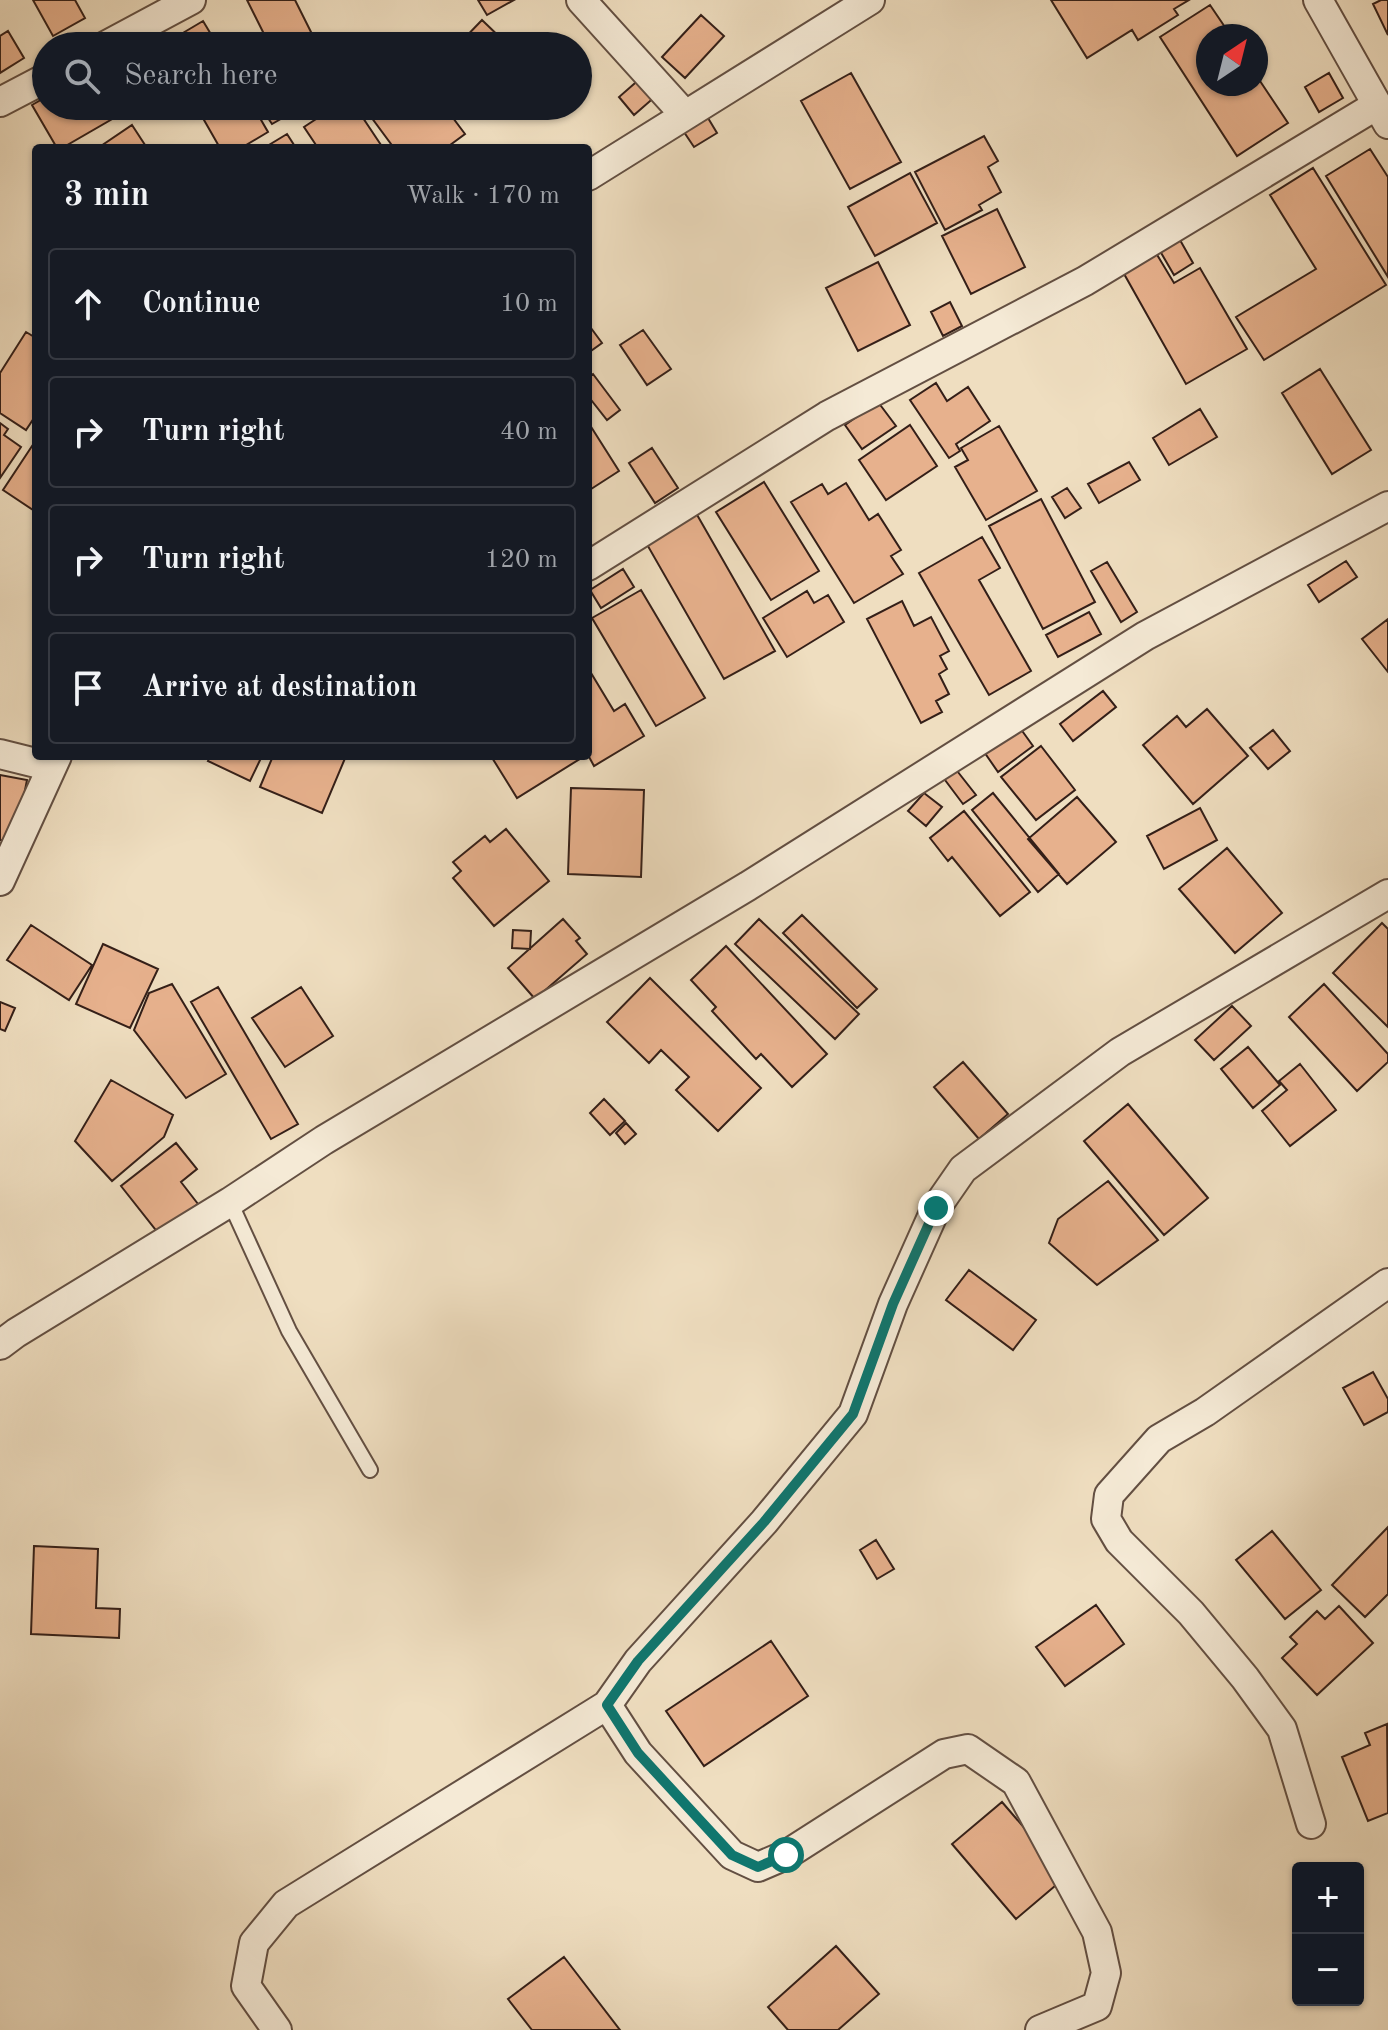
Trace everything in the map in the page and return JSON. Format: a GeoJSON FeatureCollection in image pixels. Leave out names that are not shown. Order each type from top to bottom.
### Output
{"type":"FeatureCollection","features":[{"type":"Feature","properties":{"kind":"street"},"geometry":{"type":"LineString","coordinates":[[131,32],[191,0]]}},
{"type":"Feature","properties":{"kind":"street"},"geometry":{"type":"LineString","coordinates":[[581,0],[685,115]]}},
{"type":"Feature","properties":{"kind":"street"},"geometry":{"type":"LineString","coordinates":[[592,173],[870,0]]}},
{"type":"Feature","properties":{"kind":"street"},"geometry":{"type":"LineString","coordinates":[[592,563],[827,416],[1085,281],[1383,115],[1318,0]]}},
{"type":"Feature","properties":{"kind":"street"},"geometry":{"type":"LineString","coordinates":[[0,102],[32,85]]}},
{"type":"Feature","properties":{"kind":"street"},"geometry":{"type":"LineString","coordinates":[[0,1345],[324,1140],[748,886],[1145,636],[1388,506]]}},
{"type":"Feature","properties":{"kind":"street"},"geometry":{"type":"LineString","coordinates":[[0,754],[32,758]]}},
{"type":"Feature","properties":{"kind":"street"},"geometry":{"type":"LineString","coordinates":[[0,881],[55,761]]}},
{"type":"Feature","properties":{"kind":"street"},"geometry":{"type":"LineString","coordinates":[[277,2030],[246,1986],[254,1943],[286,1904],[607,1705],[638,1661],[764,1522],[853,1414],[893,1304],[930,1222],[963,1169],[1120,1052],[1388,894]]}},
{"type":"Feature","properties":{"kind":"street"},"geometry":{"type":"LineString","coordinates":[[1311,1824],[1282,1729],[1191,1613],[1119,1541],[1106,1519],[1109,1495],[1159,1439],[1205,1412],[1388,1283]]}},
{"type":"Feature","properties":{"kind":"street"},"geometry":{"type":"LineString","coordinates":[[607,1705],[638,1753],[732,1855],[758,1867],[786,1855],[944,1754],[968,1749],[1016,1782],[1097,1932],[1106,1973],[1097,2006],[1040,2030]]}},
{"type":"Feature","properties":{"kind":"lane"},"geometry":{"type":"LineString","coordinates":[[230,1202],[289,1331],[370,1470]]}},
{"type":"Feature","properties":{"kind":"building"},"geometry":{"type":"Polygon","coordinates":[[[33,0],[75,0],[85,18],[60,32],[51,32],[33,0]]]}},
{"type":"Feature","properties":{"kind":"building"},"geometry":{"type":"Polygon","coordinates":[[[247,0],[295,0],[311,32],[263,32],[247,0]]]}},
{"type":"Feature","properties":{"kind":"building"},"geometry":{"type":"Polygon","coordinates":[[[478,0],[514,0],[487,15],[478,0]]]}},
{"type":"Feature","properties":{"kind":"building"},"geometry":{"type":"Polygon","coordinates":[[[1051,0],[1189,0],[1174,9],[1178,15],[1138,40],[1132,30],[1087,58],[1051,0]]]}},
{"type":"Feature","properties":{"kind":"building"},"geometry":{"type":"Polygon","coordinates":[[[1388,0],[1388,35],[1373,4],[1388,0]]]}},
{"type":"Feature","properties":{"kind":"building"},"geometry":{"type":"Polygon","coordinates":[[[1210,5],[1223,24],[1196,24],[1196,93],[1160,37],[1210,5]]]}},
{"type":"Feature","properties":{"kind":"building"},"geometry":{"type":"Polygon","coordinates":[[[701,15],[724,36],[685,78],[662,57],[701,15]]]}},
{"type":"Feature","properties":{"kind":"building"},"geometry":{"type":"Polygon","coordinates":[[[482,20],[494,32],[470,32],[482,20]]]}},
{"type":"Feature","properties":{"kind":"building"},"geometry":{"type":"Polygon","coordinates":[[[203,21],[210,32],[185,32],[203,21]]]}},
{"type":"Feature","properties":{"kind":"building"},"geometry":{"type":"Polygon","coordinates":[[[8,31],[24,58],[0,73],[0,36],[8,31]]]}},
{"type":"Feature","properties":{"kind":"building"},"geometry":{"type":"Polygon","coordinates":[[[851,73],[901,162],[850,189],[801,101],[851,73]]]}},
{"type":"Feature","properties":{"kind":"building"},"geometry":{"type":"Polygon","coordinates":[[[1329,73],[1343,98],[1319,112],[1305,87],[1329,73]]]}},
{"type":"Feature","properties":{"kind":"building"},"geometry":{"type":"Polygon","coordinates":[[[642,77],[657,95],[634,115],[619,97],[642,77]]]}},
{"type":"Feature","properties":{"kind":"building"},"geometry":{"type":"Polygon","coordinates":[[[1268,93],[1288,123],[1237,156],[1198,96],[1268,96],[1268,93]]]}},
{"type":"Feature","properties":{"kind":"building"},"geometry":{"type":"Polygon","coordinates":[[[708,118],[717,133],[694,147],[684,132],[708,118]]]}},
{"type":"Feature","properties":{"kind":"building"},"geometry":{"type":"Polygon","coordinates":[[[41,120],[110,120],[69,144],[55,144],[41,120]]]}},
{"type":"Feature","properties":{"kind":"building"},"geometry":{"type":"Polygon","coordinates":[[[204,120],[261,120],[268,132],[248,144],[218,144],[204,120]]]}},
{"type":"Feature","properties":{"kind":"building"},"geometry":{"type":"Polygon","coordinates":[[[315,120],[364,120],[380,144],[315,144],[304,127],[315,120]]]}},
{"type":"Feature","properties":{"kind":"building"},"geometry":{"type":"Polygon","coordinates":[[[373,120],[454,120],[465,134],[451,144],[391,144],[373,120]]]}},
{"type":"Feature","properties":{"kind":"building"},"geometry":{"type":"Polygon","coordinates":[[[132,125],[144,144],[104,144],[132,125]]]}},
{"type":"Feature","properties":{"kind":"building"},"geometry":{"type":"Polygon","coordinates":[[[287,134],[293,144],[271,144],[287,134]]]}},
{"type":"Feature","properties":{"kind":"building"},"geometry":{"type":"Polygon","coordinates":[[[984,136],[998,161],[988,167],[1001,192],[979,205],[982,210],[945,230],[915,172],[984,136]]]}},
{"type":"Feature","properties":{"kind":"building"},"geometry":{"type":"Polygon","coordinates":[[[1370,149],[1388,177],[1388,277],[1326,176],[1370,149]]]}},
{"type":"Feature","properties":{"kind":"building"},"geometry":{"type":"Polygon","coordinates":[[[1313,168],[1386,285],[1264,360],[1236,317],[1316,269],[1270,195],[1313,168]]]}},
{"type":"Feature","properties":{"kind":"building"},"geometry":{"type":"Polygon","coordinates":[[[910,173],[937,223],[875,256],[848,207],[910,173]]]}},
{"type":"Feature","properties":{"kind":"building"},"geometry":{"type":"Polygon","coordinates":[[[997,209],[1025,267],[971,294],[942,236],[997,209]]]}},
{"type":"Feature","properties":{"kind":"building"},"geometry":{"type":"Polygon","coordinates":[[[1180,240],[1193,263],[1174,275],[1160,251],[1180,240]]]}},
{"type":"Feature","properties":{"kind":"building"},"geometry":{"type":"Polygon","coordinates":[[[1156,253],[1174,283],[1200,268],[1247,349],[1186,384],[1123,272],[1156,253]]]}},
{"type":"Feature","properties":{"kind":"building"},"geometry":{"type":"Polygon","coordinates":[[[878,262],[910,325],[858,351],[826,288],[878,262]]]}},
{"type":"Feature","properties":{"kind":"building"},"geometry":{"type":"Polygon","coordinates":[[[950,302],[962,326],[943,336],[931,312],[950,302]]]}},
{"type":"Feature","properties":{"kind":"building"},"geometry":{"type":"Polygon","coordinates":[[[592,329],[602,343],[592,350],[592,329]]]}},
{"type":"Feature","properties":{"kind":"building"},"geometry":{"type":"Polygon","coordinates":[[[643,330],[671,369],[647,385],[620,345],[643,330]]]}},
{"type":"Feature","properties":{"kind":"building"},"geometry":{"type":"Polygon","coordinates":[[[26,332],[32,336],[32,421],[26,430],[0,413],[0,373],[26,332]]]}},
{"type":"Feature","properties":{"kind":"building"},"geometry":{"type":"Polygon","coordinates":[[[1320,369],[1371,450],[1332,474],[1282,393],[1320,369]]]}},
{"type":"Feature","properties":{"kind":"building"},"geometry":{"type":"Polygon","coordinates":[[[592,375],[620,410],[607,420],[592,401],[592,375]]]}},
{"type":"Feature","properties":{"kind":"building"},"geometry":{"type":"Polygon","coordinates":[[[936,383],[947,401],[968,387],[990,421],[956,444],[960,451],[949,458],[910,400],[936,383]]]}},
{"type":"Feature","properties":{"kind":"building"},"geometry":{"type":"Polygon","coordinates":[[[878,402],[896,426],[862,449],[845,425],[878,402]]]}},
{"type":"Feature","properties":{"kind":"building"},"geometry":{"type":"Polygon","coordinates":[[[1200,409],[1217,437],[1169,465],[1153,438],[1200,409]]]}},
{"type":"Feature","properties":{"kind":"building"},"geometry":{"type":"Polygon","coordinates":[[[0,423],[8,429],[4,435],[21,447],[0,478],[0,423]]]}},
{"type":"Feature","properties":{"kind":"building"},"geometry":{"type":"Polygon","coordinates":[[[910,425],[937,466],[886,500],[859,460],[910,425]]]}},
{"type":"Feature","properties":{"kind":"building"},"geometry":{"type":"Polygon","coordinates":[[[999,426],[1037,491],[986,520],[955,467],[968,460],[961,448],[999,426]]]}},
{"type":"Feature","properties":{"kind":"building"},"geometry":{"type":"Polygon","coordinates":[[[592,428],[619,471],[592,488],[592,428]]]}},
{"type":"Feature","properties":{"kind":"building"},"geometry":{"type":"Polygon","coordinates":[[[32,446],[32,509],[3,490],[32,446]]]}},
{"type":"Feature","properties":{"kind":"building"},"geometry":{"type":"Polygon","coordinates":[[[652,448],[678,488],[655,503],[629,463],[652,448]]]}},
{"type":"Feature","properties":{"kind":"building"},"geometry":{"type":"Polygon","coordinates":[[[1129,462],[1140,480],[1099,503],[1088,484],[1129,462]]]}},
{"type":"Feature","properties":{"kind":"building"},"geometry":{"type":"Polygon","coordinates":[[[764,482],[819,571],[771,600],[716,512],[764,482]]]}},
{"type":"Feature","properties":{"kind":"building"},"geometry":{"type":"Polygon","coordinates":[[[846,483],[869,520],[878,514],[901,550],[891,556],[903,574],[854,603],[791,502],[822,484],[828,494],[846,483]]]}},
{"type":"Feature","properties":{"kind":"building"},"geometry":{"type":"Polygon","coordinates":[[[1067,488],[1081,508],[1065,518],[1052,497],[1067,488]]]}},
{"type":"Feature","properties":{"kind":"building"},"geometry":{"type":"Polygon","coordinates":[[[1041,499],[1095,602],[1043,629],[989,526],[1041,499]]]}},
{"type":"Feature","properties":{"kind":"building"},"geometry":{"type":"Polygon","coordinates":[[[696,513],[775,651],[724,679],[645,541],[696,513]]]}},
{"type":"Feature","properties":{"kind":"building"},"geometry":{"type":"Polygon","coordinates":[[[982,537],[1000,568],[979,580],[1031,671],[989,695],[919,573],[982,537]]]}},
{"type":"Feature","properties":{"kind":"building"},"geometry":{"type":"Polygon","coordinates":[[[1346,561],[1357,577],[1319,602],[1308,585],[1346,561]]]}},
{"type":"Feature","properties":{"kind":"building"},"geometry":{"type":"Polygon","coordinates":[[[1107,562],[1137,612],[1121,622],[1091,571],[1107,562]]]}},
{"type":"Feature","properties":{"kind":"building"},"geometry":{"type":"Polygon","coordinates":[[[623,569],[634,587],[601,608],[592,589],[623,569]]]}},
{"type":"Feature","properties":{"kind":"building"},"geometry":{"type":"Polygon","coordinates":[[[641,590],[705,698],[656,726],[592,618],[641,590]]]}},
{"type":"Feature","properties":{"kind":"building"},"geometry":{"type":"Polygon","coordinates":[[[807,591],[814,603],[828,595],[844,622],[787,657],[763,618],[807,591]]]}},
{"type":"Feature","properties":{"kind":"building"},"geometry":{"type":"Polygon","coordinates":[[[902,601],[914,626],[931,617],[949,651],[940,656],[947,669],[939,674],[949,694],[936,701],[942,712],[921,723],[867,619],[902,601]]]}},
{"type":"Feature","properties":{"kind":"building"},"geometry":{"type":"Polygon","coordinates":[[[1089,612],[1101,634],[1058,657],[1046,635],[1089,612]]]}},
{"type":"Feature","properties":{"kind":"building"},"geometry":{"type":"Polygon","coordinates":[[[1388,619],[1388,672],[1362,639],[1388,619]]]}},
{"type":"Feature","properties":{"kind":"building"},"geometry":{"type":"Polygon","coordinates":[[[592,675],[614,711],[625,704],[644,736],[594,766],[591,760],[592,675]]]}},
{"type":"Feature","properties":{"kind":"building"},"geometry":{"type":"Polygon","coordinates":[[[1103,691],[1116,707],[1073,741],[1060,724],[1103,691]]]}},
{"type":"Feature","properties":{"kind":"building"},"geometry":{"type":"Polygon","coordinates":[[[1207,709],[1248,756],[1193,804],[1143,745],[1177,716],[1186,727],[1207,709]]]}},
{"type":"Feature","properties":{"kind":"building"},"geometry":{"type":"Polygon","coordinates":[[[1015,721],[1033,746],[998,772],[980,746],[1015,721]]]}},
{"type":"Feature","properties":{"kind":"building"},"geometry":{"type":"Polygon","coordinates":[[[1273,730],[1290,751],[1268,769],[1250,748],[1273,730]]]}},
{"type":"Feature","properties":{"kind":"building"},"geometry":{"type":"Polygon","coordinates":[[[1041,746],[1075,790],[1036,820],[1001,777],[1041,746]]]}},
{"type":"Feature","properties":{"kind":"building"},"geometry":{"type":"Polygon","coordinates":[[[209,760],[260,760],[250,781],[209,760]]]}},
{"type":"Feature","properties":{"kind":"building"},"geometry":{"type":"Polygon","coordinates":[[[271,760],[344,760],[322,813],[260,787],[271,760]]]}},
{"type":"Feature","properties":{"kind":"building"},"geometry":{"type":"Polygon","coordinates":[[[493,760],[578,760],[517,798],[493,760]]]}},
{"type":"Feature","properties":{"kind":"building"},"geometry":{"type":"Polygon","coordinates":[[[954,767],[976,795],[963,804],[942,776],[954,767]]]}},
{"type":"Feature","properties":{"kind":"building"},"geometry":{"type":"Polygon","coordinates":[[[0,775],[27,780],[15,842],[0,840],[0,775]]]}},
{"type":"Feature","properties":{"kind":"building"},"geometry":{"type":"Polygon","coordinates":[[[571,788],[644,790],[641,877],[568,874],[571,788]]]}},
{"type":"Feature","properties":{"kind":"building"},"geometry":{"type":"Polygon","coordinates":[[[924,793],[942,807],[926,826],[908,811],[924,793]]]}},
{"type":"Feature","properties":{"kind":"building"},"geometry":{"type":"Polygon","coordinates":[[[993,793],[1059,874],[1038,892],[972,810],[993,793]]]}},
{"type":"Feature","properties":{"kind":"building"},"geometry":{"type":"Polygon","coordinates":[[[1077,797],[1116,842],[1067,884],[1028,839],[1077,797]]]}},
{"type":"Feature","properties":{"kind":"building"},"geometry":{"type":"Polygon","coordinates":[[[1200,808],[1217,840],[1164,869],[1147,836],[1200,808]]]}},
{"type":"Feature","properties":{"kind":"building"},"geometry":{"type":"Polygon","coordinates":[[[964,811],[1030,892],[1000,916],[952,857],[948,861],[930,838],[964,811]]]}},
{"type":"Feature","properties":{"kind":"building"},"geometry":{"type":"Polygon","coordinates":[[[506,829],[549,881],[494,926],[453,878],[461,871],[453,862],[485,836],[490,842],[506,829]]]}},
{"type":"Feature","properties":{"kind":"building"},"geometry":{"type":"Polygon","coordinates":[[[1227,848],[1282,913],[1235,953],[1179,889],[1227,848]]]}},
{"type":"Feature","properties":{"kind":"building"},"geometry":{"type":"Polygon","coordinates":[[[802,915],[877,989],[857,1008],[783,933],[802,915]]]}},
{"type":"Feature","properties":{"kind":"building"},"geometry":{"type":"Polygon","coordinates":[[[563,919],[580,938],[576,941],[587,954],[535,999],[508,968],[563,919]]]}},
{"type":"Feature","properties":{"kind":"building"},"geometry":{"type":"Polygon","coordinates":[[[759,919],[859,1014],[835,1039],[735,944],[759,919]]]}},
{"type":"Feature","properties":{"kind":"building"},"geometry":{"type":"Polygon","coordinates":[[[1382,923],[1388,929],[1388,1027],[1333,973],[1382,923]]]}},
{"type":"Feature","properties":{"kind":"building"},"geometry":{"type":"Polygon","coordinates":[[[31,925],[92,965],[69,1000],[7,960],[31,925]]]}},
{"type":"Feature","properties":{"kind":"building"},"geometry":{"type":"Polygon","coordinates":[[[513,930],[531,931],[530,949],[512,948],[513,930]]]}},
{"type":"Feature","properties":{"kind":"building"},"geometry":{"type":"Polygon","coordinates":[[[103,944],[158,969],[130,1028],[76,1004],[103,944]]]}},
{"type":"Feature","properties":{"kind":"building"},"geometry":{"type":"Polygon","coordinates":[[[726,946],[827,1054],[792,1087],[761,1054],[756,1059],[712,1011],[716,1007],[691,980],[726,946]]]}},
{"type":"Feature","properties":{"kind":"building"},"geometry":{"type":"Polygon","coordinates":[[[650,978],[761,1088],[718,1131],[676,1090],[689,1077],[661,1050],[649,1063],[607,1022],[650,978]]]}},
{"type":"Feature","properties":{"kind":"building"},"geometry":{"type":"Polygon","coordinates":[[[172,984],[226,1074],[186,1098],[134,1030],[149,993],[172,984]]]}},
{"type":"Feature","properties":{"kind":"building"},"geometry":{"type":"Polygon","coordinates":[[[1324,984],[1388,1054],[1388,1062],[1357,1091],[1289,1017],[1324,984]]]}},
{"type":"Feature","properties":{"kind":"building"},"geometry":{"type":"Polygon","coordinates":[[[218,987],[298,1124],[271,1139],[191,1002],[218,987]]]}},
{"type":"Feature","properties":{"kind":"building"},"geometry":{"type":"Polygon","coordinates":[[[301,987],[333,1036],[285,1067],[252,1018],[301,987]]]}},
{"type":"Feature","properties":{"kind":"building"},"geometry":{"type":"Polygon","coordinates":[[[0,1002],[15,1008],[5,1031],[0,1029],[0,1002]]]}},
{"type":"Feature","properties":{"kind":"building"},"geometry":{"type":"Polygon","coordinates":[[[1232,1006],[1251,1026],[1214,1060],[1195,1040],[1232,1006]]]}},
{"type":"Feature","properties":{"kind":"building"},"geometry":{"type":"Polygon","coordinates":[[[1248,1047],[1280,1085],[1253,1108],[1221,1069],[1248,1047]]]}},
{"type":"Feature","properties":{"kind":"building"},"geometry":{"type":"Polygon","coordinates":[[[963,1062],[1008,1114],[979,1139],[934,1087],[963,1062]]]}},
{"type":"Feature","properties":{"kind":"building"},"geometry":{"type":"Polygon","coordinates":[[[1300,1064],[1336,1110],[1290,1146],[1262,1111],[1287,1090],[1279,1081],[1300,1064]]]}},
{"type":"Feature","properties":{"kind":"building"},"geometry":{"type":"Polygon","coordinates":[[[111,1080],[173,1115],[164,1137],[112,1181],[75,1141],[111,1080]]]}},
{"type":"Feature","properties":{"kind":"building"},"geometry":{"type":"Polygon","coordinates":[[[604,1099],[625,1121],[610,1135],[590,1113],[604,1099]]]}},
{"type":"Feature","properties":{"kind":"building"},"geometry":{"type":"Polygon","coordinates":[[[1128,1104],[1208,1198],[1164,1235],[1084,1141],[1128,1104]]]}},
{"type":"Feature","properties":{"kind":"building"},"geometry":{"type":"Polygon","coordinates":[[[626,1123],[636,1134],[625,1144],[616,1133],[626,1123]]]}},
{"type":"Feature","properties":{"kind":"building"},"geometry":{"type":"Polygon","coordinates":[[[176,1143],[197,1169],[181,1182],[198,1204],[159,1234],[121,1186],[176,1143]]]}},
{"type":"Feature","properties":{"kind":"building"},"geometry":{"type":"Polygon","coordinates":[[[1108,1181],[1158,1240],[1097,1285],[1049,1243],[1058,1219],[1108,1181]]]}},
{"type":"Feature","properties":{"kind":"building"},"geometry":{"type":"Polygon","coordinates":[[[969,1270],[1036,1320],[1013,1350],[946,1300],[969,1270]]]}},
{"type":"Feature","properties":{"kind":"building"},"geometry":{"type":"Polygon","coordinates":[[[1373,1372],[1388,1399],[1388,1412],[1364,1425],[1343,1388],[1373,1372]]]}},
{"type":"Feature","properties":{"kind":"building"},"geometry":{"type":"Polygon","coordinates":[[[1388,1527],[1388,1594],[1365,1617],[1332,1585],[1388,1527]]]}},
{"type":"Feature","properties":{"kind":"building"},"geometry":{"type":"Polygon","coordinates":[[[1272,1531],[1321,1590],[1285,1619],[1236,1560],[1272,1531]]]}},
{"type":"Feature","properties":{"kind":"building"},"geometry":{"type":"Polygon","coordinates":[[[876,1540],[894,1569],[877,1579],[860,1550],[876,1540]]]}},
{"type":"Feature","properties":{"kind":"building"},"geometry":{"type":"Polygon","coordinates":[[[34,1546],[98,1549],[96,1608],[120,1609],[119,1638],[31,1634],[34,1546]]]}},
{"type":"Feature","properties":{"kind":"building"},"geometry":{"type":"Polygon","coordinates":[[[1096,1605],[1124,1644],[1065,1686],[1036,1647],[1096,1605]]]}},
{"type":"Feature","properties":{"kind":"building"},"geometry":{"type":"Polygon","coordinates":[[[1339,1606],[1373,1643],[1317,1695],[1282,1658],[1297,1644],[1290,1637],[1317,1611],[1325,1619],[1339,1606]]]}},
{"type":"Feature","properties":{"kind":"building"},"geometry":{"type":"Polygon","coordinates":[[[771,1641],[808,1696],[704,1766],[666,1711],[771,1641]]]}},
{"type":"Feature","properties":{"kind":"building"},"geometry":{"type":"Polygon","coordinates":[[[1387,1724],[1388,1813],[1368,1821],[1342,1757],[1370,1745],[1365,1733],[1387,1724]]]}},
{"type":"Feature","properties":{"kind":"building"},"geometry":{"type":"Polygon","coordinates":[[[1002,1802],[1051,1859],[1062,1880],[1016,1919],[952,1844],[1002,1802]]]}},
{"type":"Feature","properties":{"kind":"building"},"geometry":{"type":"Polygon","coordinates":[[[836,1946],[879,1994],[838,2030],[788,2030],[768,2007],[836,1946]]]}},
{"type":"Feature","properties":{"kind":"building"},"geometry":{"type":"Polygon","coordinates":[[[564,1957],[620,2030],[532,2030],[508,1999],[564,1957]]]}},
{"type":"Feature","properties":{"kind":"route"},"geometry":{"type":"LineString","coordinates":[[786,1855],[758,1867],[732,1855],[638,1753],[607,1705],[638,1661],[764,1522],[853,1414],[893,1304],[936,1208]]}}]}
